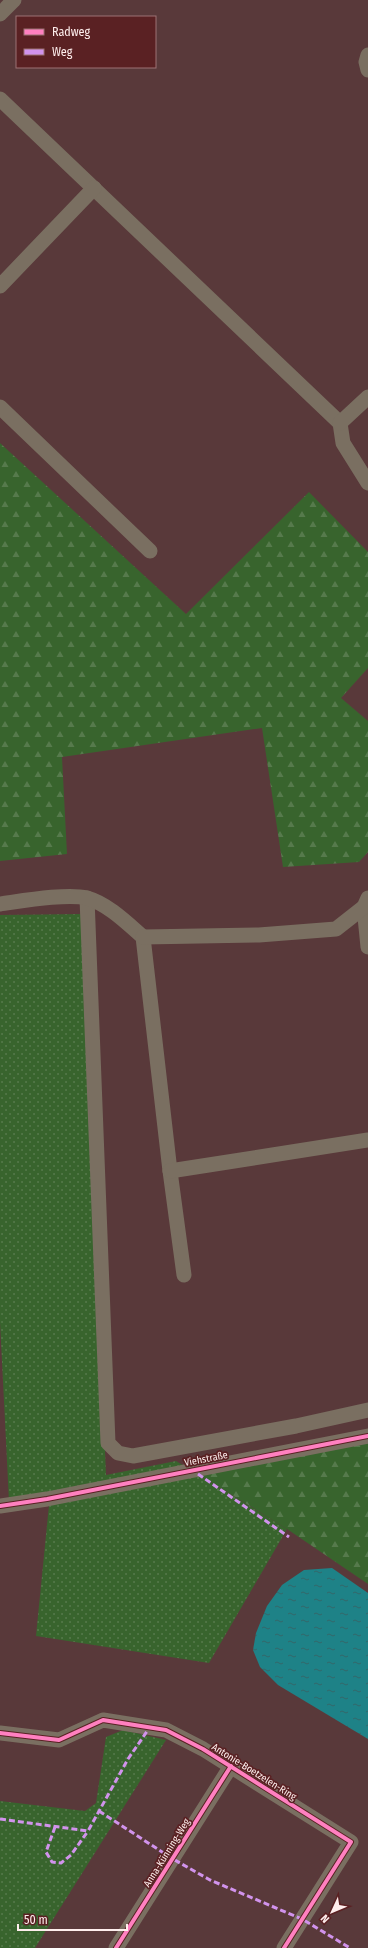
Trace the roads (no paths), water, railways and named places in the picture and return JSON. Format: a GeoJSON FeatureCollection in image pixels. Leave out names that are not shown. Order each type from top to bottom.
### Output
{"type":"FeatureCollection","features":[{"type":"Feature","properties":{"kind":"street"},"geometry":{"type":"LineString","coordinates":[[0,14],[14,0]]}},
{"type":"Feature","properties":{"kind":"street"},"geometry":{"type":"LineString","coordinates":[[368,56],[366,62],[368,70]]}},
{"type":"Feature","properties":{"kind":"street"},"geometry":{"type":"LineString","coordinates":[[0,100],[340,423],[343,443],[368,482]]}},
{"type":"Feature","properties":{"kind":"street"},"geometry":{"type":"LineString","coordinates":[[0,286],[94,188]]}},
{"type":"Feature","properties":{"kind":"street"},"geometry":{"type":"LineString","coordinates":[[340,423],[368,397]]}},
{"type":"Feature","properties":{"kind":"street"},"geometry":{"type":"LineString","coordinates":[[0,407],[150,551]]}},
{"type":"Feature","properties":{"kind":"street"},"geometry":{"type":"LineString","coordinates":[[0,904],[66,897],[87,898],[110,910],[143,937],[259,935],[336,929],[366,902]]}},
{"type":"Feature","properties":{"kind":"street"},"geometry":{"type":"LineString","coordinates":[[87,898],[108,1443],[118,1454],[133,1456],[296,1426],[368,1410]]}},
{"type":"Feature","properties":{"kind":"street"},"geometry":{"type":"LineString","coordinates":[[366,902],[368,947]]}},
{"type":"Feature","properties":{"kind":"street"},"geometry":{"type":"LineString","coordinates":[[143,937],[184,1276]]}},
{"type":"Feature","properties":{"kind":"street"},"geometry":{"type":"LineString","coordinates":[[170,1170],[368,1140]]}},
{"type":"Feature","properties":{"kind":"street","name":"Viehstraße"},"geometry":{"type":"LineString","coordinates":[[0,1506],[47,1499],[368,1436]]}},
{"type":"Feature","properties":{"kind":"street","name":"Antonie-Boetzelen-Ring"},"geometry":{"type":"LineString","coordinates":[[0,1733],[59,1740],[103,1720],[133,1724],[171,1733],[203,1749],[351,1842],[284,1948]]}},
{"type":"Feature","properties":{"kind":"street","name":"Anna-Künning-Weg"},"geometry":{"type":"LineString","coordinates":[[116,1948],[231,1766]]}},
{"type":"Feature","properties":{"kind":"water"},"geometry":{"type":"Polygon","coordinates":[[[332,1568],[368,1593],[368,1739],[278,1685],[260,1667],[253,1650],[256,1633],[267,1606],[282,1585],[304,1570],[332,1568]]]}}]}
